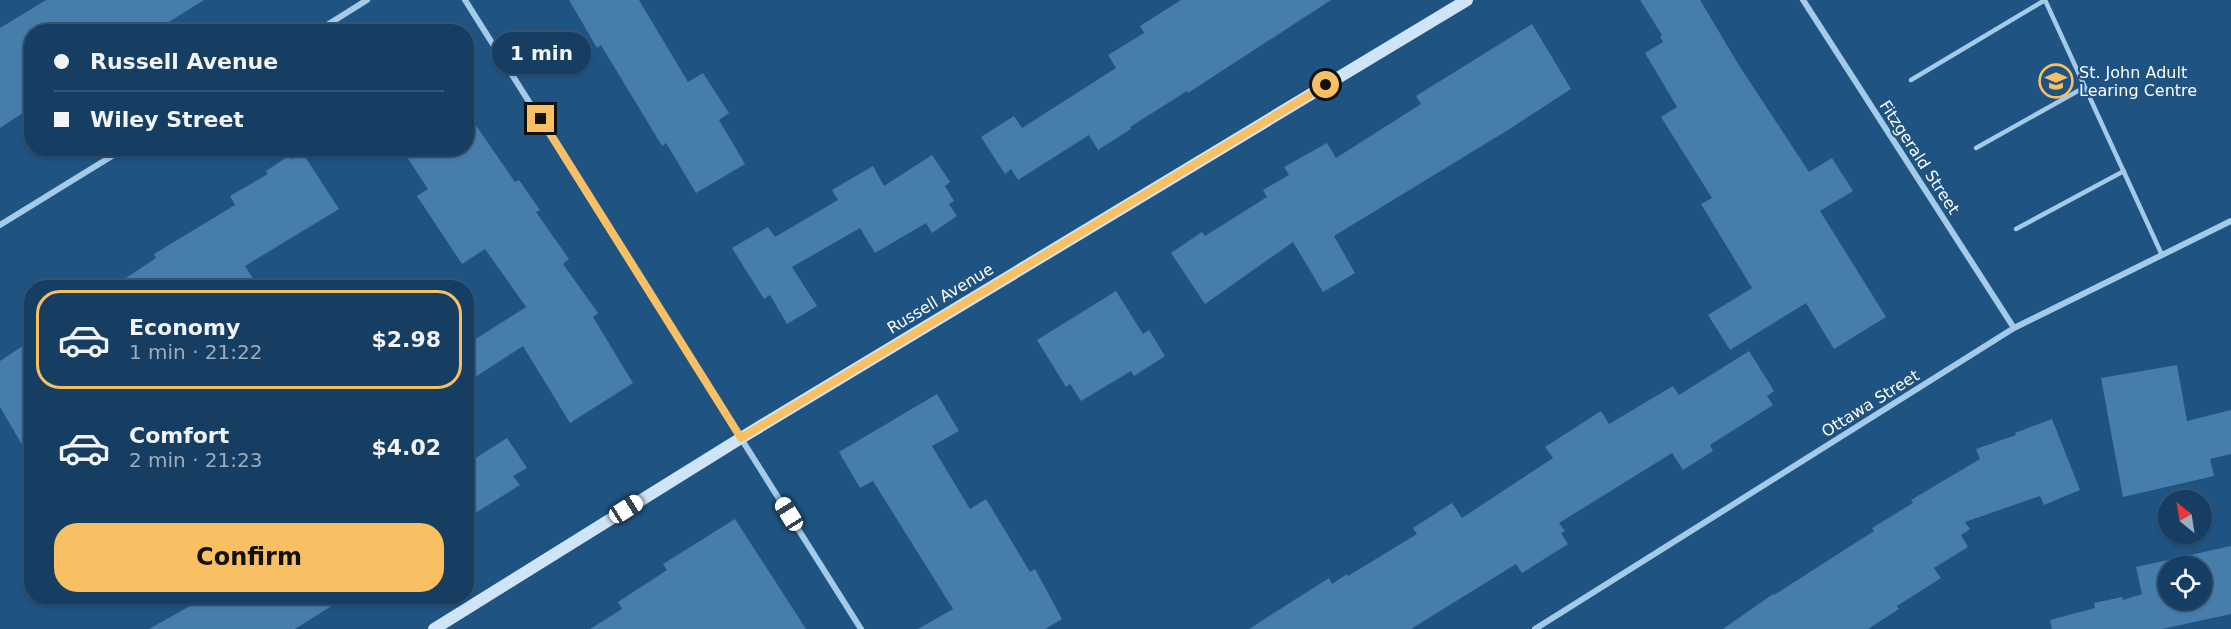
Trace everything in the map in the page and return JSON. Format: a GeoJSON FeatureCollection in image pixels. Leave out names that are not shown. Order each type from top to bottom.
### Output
{"type":"FeatureCollection","features":[{"type":"Feature","properties":{"kind":"street"},"geometry":{"type":"LineString","coordinates":[[329,24],[368,0]]}},
{"type":"Feature","properties":{"kind":"street"},"geometry":{"type":"LineString","coordinates":[[465,0],[861,629]]}},
{"type":"Feature","properties":{"kind":"street","name":"Russell Avenue"},"geometry":{"type":"LineString","coordinates":[[434,629],[741,438],[1467,0]]}},
{"type":"Feature","properties":{"kind":"street","name":"Fitzgerald Street"},"geometry":{"type":"LineString","coordinates":[[1803,0],[2014,328]]}},
{"type":"Feature","properties":{"kind":"street"},"geometry":{"type":"LineString","coordinates":[[0,225],[112,156]]}},
{"type":"Feature","properties":{"kind":"street","name":"Ottawa Street"},"geometry":{"type":"LineString","coordinates":[[1535,629],[2014,328],[2231,221]]}},
{"type":"Feature","properties":{"kind":"lane"},"geometry":{"type":"LineString","coordinates":[[1911,80],[2045,0],[2162,255]]}},
{"type":"Feature","properties":{"kind":"lane"},"geometry":{"type":"LineString","coordinates":[[1976,148],[2085,87]]}},
{"type":"Feature","properties":{"kind":"lane"},"geometry":{"type":"LineString","coordinates":[[2016,229],[2124,171]]}},
{"type":"Feature","properties":{"kind":"building"},"geometry":{"type":"Polygon","coordinates":[[[46,0],[204,0],[166,24],[24,24],[24,112],[0,128],[0,28],[46,0]]]}},
{"type":"Feature","properties":{"kind":"building"},"geometry":{"type":"Polygon","coordinates":[[[569,0],[639,0],[688,82],[703,73],[729,113],[719,120],[745,164],[696,193],[666,143],[662,146],[601,45],[597,48],[569,0]]]}},
{"type":"Feature","properties":{"kind":"building"},"geometry":{"type":"Polygon","coordinates":[[[1181,0],[1331,0],[1188,93],[1187,91],[1130,127],[1131,129],[1098,150],[1089,135],[1018,180],[1011,169],[1005,174],[981,137],[1014,116],[1022,128],[1116,68],[1108,55],[1144,33],[1140,26],[1181,0]]]}},
{"type":"Feature","properties":{"kind":"building"},"geometry":{"type":"Polygon","coordinates":[[[1640,0],[1700,0],[1740,67],[1809,172],[1832,158],[1853,191],[1820,211],[1886,317],[1834,349],[1806,303],[1730,350],[1708,315],[1752,288],[1701,204],[1712,198],[1661,117],[1677,107],[1645,53],[1663,42],[1660,36],[1662,35],[1640,0]]]}},
{"type":"Feature","properties":{"kind":"building"},"geometry":{"type":"Polygon","coordinates":[[[1532,24],[1571,89],[1334,236],[1355,273],[1323,292],[1293,242],[1205,304],[1171,253],[1202,232],[1205,236],[1267,197],[1263,190],[1289,175],[1284,167],[1327,143],[1336,158],[1421,104],[1416,96],[1532,24]]]}},
{"type":"Feature","properties":{"kind":"building"},"geometry":{"type":"Polygon","coordinates":[[[474,123],[515,182],[519,180],[540,210],[536,212],[569,259],[563,264],[598,313],[593,317],[633,383],[570,423],[523,346],[474,378],[474,340],[526,307],[485,249],[462,264],[417,196],[428,189],[406,156],[474,156],[474,123]]]}},
{"type":"Feature","properties":{"kind":"building"},"geometry":{"type":"Polygon","coordinates":[[[932,155],[950,182],[945,186],[954,201],[949,204],[957,216],[932,233],[926,223],[875,253],[860,228],[792,267],[817,306],[787,324],[770,295],[764,299],[732,248],[768,227],[775,237],[838,200],[832,190],[873,166],[884,186],[932,155]]]}},
{"type":"Feature","properties":{"kind":"building"},"geometry":{"type":"Polygon","coordinates":[[[288,156],[292,159],[296,156],[305,156],[339,209],[245,266],[254,280],[123,280],[156,258],[154,254],[235,205],[230,196],[268,174],[266,171],[288,156]]]}},
{"type":"Feature","properties":{"kind":"building"},"geometry":{"type":"Polygon","coordinates":[[[1116,291],[1143,334],[1149,330],[1165,356],[1134,376],[1131,371],[1081,401],[1070,384],[1066,387],[1037,340],[1116,291]]]}},
{"type":"Feature","properties":{"kind":"building"},"geometry":{"type":"Polygon","coordinates":[[[24,345],[24,448],[0,407],[0,361],[24,345]]]}},
{"type":"Feature","properties":{"kind":"building"},"geometry":{"type":"Polygon","coordinates":[[[1749,351],[1774,391],[1767,396],[1773,405],[1710,445],[1713,451],[1683,470],[1672,453],[1559,523],[1565,531],[1561,533],[1568,544],[1522,573],[1516,564],[1411,629],[1249,629],[1329,578],[1332,584],[1417,534],[1413,528],[1452,503],[1462,518],[1553,458],[1545,447],[1601,411],[1609,424],[1673,386],[1679,395],[1749,351]]]}},
{"type":"Feature","properties":{"kind":"building"},"geometry":{"type":"Polygon","coordinates":[[[2177,365],[2187,421],[2231,410],[2231,454],[2210,459],[2214,476],[2123,497],[2101,378],[2177,365]]]}},
{"type":"Feature","properties":{"kind":"building"},"geometry":{"type":"Polygon","coordinates":[[[937,394],[959,431],[932,446],[970,509],[986,499],[1030,572],[1035,569],[1062,619],[1045,629],[918,629],[953,609],[873,481],[860,488],[839,452],[937,394]]]}},
{"type":"Feature","properties":{"kind":"building"},"geometry":{"type":"Polygon","coordinates":[[[2052,419],[2080,490],[2044,505],[2040,496],[1965,522],[1970,529],[1961,535],[1968,547],[1934,568],[1941,578],[1897,606],[1899,609],[1868,629],[1723,629],[1773,594],[1874,531],[1872,528],[1913,503],[1911,500],[1980,459],[1976,449],[2052,419]]]}},
{"type":"Feature","properties":{"kind":"building"},"geometry":{"type":"Polygon","coordinates":[[[507,438],[527,468],[513,476],[520,485],[474,514],[474,459],[507,438]]]}},
{"type":"Feature","properties":{"kind":"building"},"geometry":{"type":"Polygon","coordinates":[[[735,519],[806,629],[590,629],[622,609],[618,602],[667,570],[663,564],[735,519]]]}},
{"type":"Feature","properties":{"kind":"building"},"geometry":{"type":"Polygon","coordinates":[[[2231,546],[2231,614],[2162,629],[2052,629],[2050,620],[2095,608],[2094,603],[2122,597],[2123,600],[2142,594],[2136,567],[2158,562],[2158,610],[2212,610],[2212,556],[2186,556],[2231,546]]]}},
{"type":"Feature","properties":{"kind":"building"},"geometry":{"type":"Polygon","coordinates":[[[194,604],[335,604],[295,629],[149,629],[194,604]]]}},
{"type":"Feature","properties":{"kind":"place","name":"St. John Adult Learing Centre"},"geometry":{"type":"Point","coordinates":[2056,81]}},
{"type":"Feature","properties":{"kind":"route"},"geometry":{"type":"LineString","coordinates":[[541,119],[741,438],[1326,85]]}}]}
